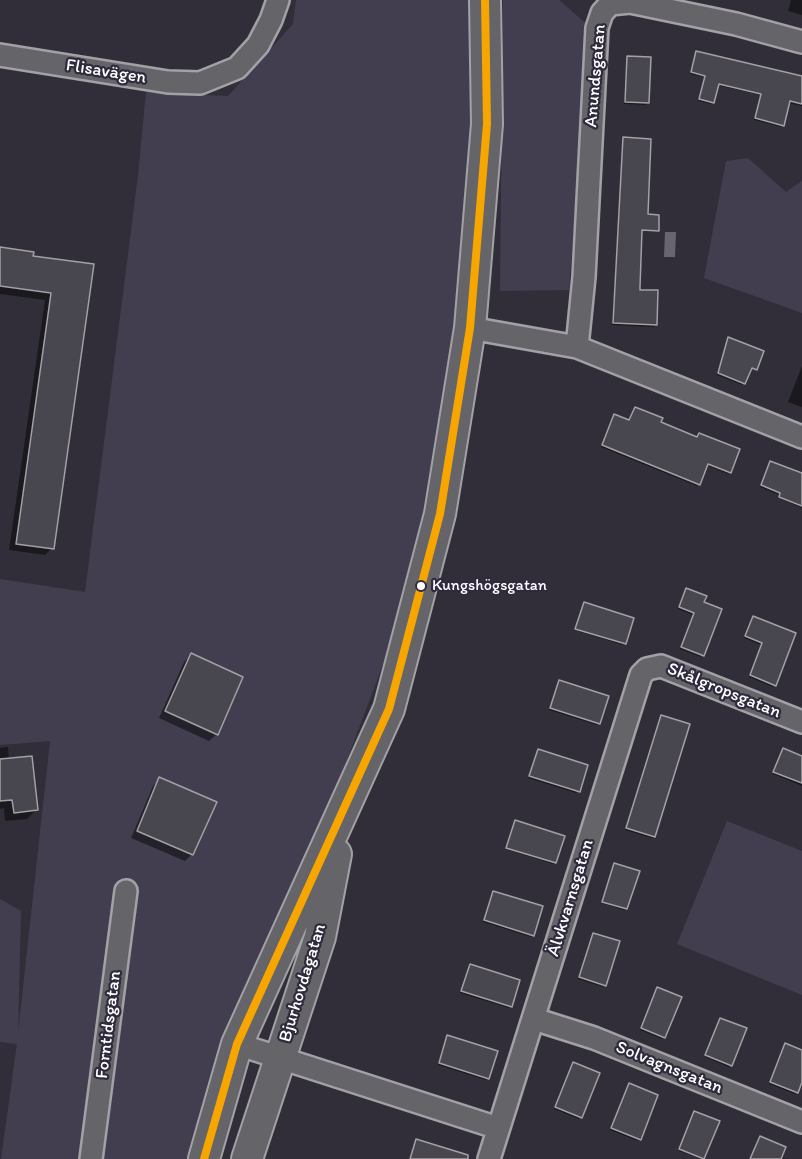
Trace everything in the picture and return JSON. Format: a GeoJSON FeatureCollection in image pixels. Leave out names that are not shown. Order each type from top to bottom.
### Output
{"type":"FeatureCollection","features":[{"type":"Feature","properties":{"kind":"main road","name":"Bjurhovdagatan"},"geometry":{"type":"LineString","coordinates":[[204,1159],[237,1044],[389,709],[440,514],[470,328],[487,124],[485,0]]}},
{"type":"Feature","properties":{"kind":"main road","name":"Bjurhovdagatan"},"geometry":{"type":"LineString","coordinates":[[247,1159],[320,937],[346,804]]}},
{"type":"Feature","properties":{"kind":"street","name":"Flisavägen"},"geometry":{"type":"LineString","coordinates":[[0,55],[168,82],[200,83],[237,68],[258,45],[278,0]]}},
{"type":"Feature","properties":{"kind":"street","name":"Anundsgatan"},"geometry":{"type":"LineString","coordinates":[[577,347],[584,277],[597,28],[602,13],[610,4],[630,2],[736,24],[802,42]]}},
{"type":"Feature","properties":{"kind":"street"},"geometry":{"type":"LineString","coordinates":[[470,328],[577,347],[802,437]]}},
{"type":"Feature","properties":{"kind":"street","name":"Skålgropsgatan"},"geometry":{"type":"LineString","coordinates":[[646,670],[660,666],[802,722]]}},
{"type":"Feature","properties":{"kind":"street","name":"Älvkvarnsgatan"},"geometry":{"type":"LineString","coordinates":[[489,1159],[641,675],[646,670]]}},
{"type":"Feature","properties":{"kind":"street","name":"Forntidsgatan"},"geometry":{"type":"LineString","coordinates":[[91,1159],[126,891]]}},
{"type":"Feature","properties":{"kind":"street","name":"Solvagnsgatan"},"geometry":{"type":"LineString","coordinates":[[534,1019],[594,1038],[802,1122]]}},
{"type":"Feature","properties":{"kind":"street"},"geometry":{"type":"LineString","coordinates":[[237,1044],[498,1128]]}},
{"type":"Feature","properties":{"kind":"shaded area"},"geometry":{"type":"Polygon","coordinates":[[[296,0],[471,0],[477,100],[455,336],[421,556],[406,603],[335,792],[234,1043],[197,1159],[1,1159],[17,1044],[0,1042],[0,899],[21,911],[18,1033],[50,741],[0,745],[0,579],[85,592],[138,176],[146,92],[228,96],[293,24],[296,0]]]}},
{"type":"Feature","properties":{"kind":"shaded area"},"geometry":{"type":"Polygon","coordinates":[[[503,0],[559,0],[590,27],[569,290],[500,291],[503,0]]]}},
{"type":"Feature","properties":{"kind":"shaded area"},"geometry":{"type":"Polygon","coordinates":[[[748,158],[786,192],[802,181],[802,313],[704,278],[726,161],[748,158]]]}},
{"type":"Feature","properties":{"kind":"shaded area"},"geometry":{"type":"Polygon","coordinates":[[[665,232],[676,232],[675,257],[664,257],[665,232]]]}},
{"type":"Feature","properties":{"kind":"shaded area"},"geometry":{"type":"Polygon","coordinates":[[[727,821],[802,851],[802,995],[677,944],[727,821]]]}},
{"type":"Feature","properties":{"kind":"building"},"geometry":{"type":"Polygon","coordinates":[[[696,51],[802,76],[802,104],[790,101],[784,126],[755,118],[761,94],[719,84],[714,103],[699,99],[705,76],[691,72],[696,51]]]}},
{"type":"Feature","properties":{"kind":"building"},"geometry":{"type":"Polygon","coordinates":[[[627,56],[651,57],[649,103],[625,102],[627,56]]]}},
{"type":"Feature","properties":{"kind":"building"},"geometry":{"type":"Polygon","coordinates":[[[623,137],[651,139],[648,214],[659,215],[659,231],[642,230],[640,290],[658,290],[657,325],[613,323],[623,137]]]}},
{"type":"Feature","properties":{"kind":"building"},"geometry":{"type":"Polygon","coordinates":[[[0,247],[34,252],[33,256],[94,264],[54,549],[16,544],[51,293],[0,286],[0,247]]]}},
{"type":"Feature","properties":{"kind":"building"},"geometry":{"type":"Polygon","coordinates":[[[728,337],[764,351],[757,370],[752,368],[745,384],[718,373],[728,337]]]}},
{"type":"Feature","properties":{"kind":"building"},"geometry":{"type":"Polygon","coordinates":[[[635,407],[663,418],[661,422],[697,437],[699,433],[740,449],[731,473],[708,464],[700,485],[602,445],[614,414],[629,420],[635,407]]]}},
{"type":"Feature","properties":{"kind":"building"},"geometry":{"type":"Polygon","coordinates":[[[770,461],[802,473],[802,506],[779,497],[780,493],[761,485],[770,461]]]}},
{"type":"Feature","properties":{"kind":"building"},"geometry":{"type":"Polygon","coordinates":[[[686,588],[707,596],[704,602],[722,609],[704,656],[681,647],[694,613],[679,607],[686,588]]]}},
{"type":"Feature","properties":{"kind":"building"},"geometry":{"type":"Polygon","coordinates":[[[584,602],[634,618],[626,644],[575,629],[584,602]]]}},
{"type":"Feature","properties":{"kind":"building"},"geometry":{"type":"Polygon","coordinates":[[[753,616],[796,633],[776,686],[750,675],[762,643],[745,636],[753,616]]]}},
{"type":"Feature","properties":{"kind":"building"},"geometry":{"type":"Polygon","coordinates":[[[191,653],[243,677],[218,735],[165,711],[191,653]]]}},
{"type":"Feature","properties":{"kind":"building"},"geometry":{"type":"Polygon","coordinates":[[[559,680],[609,696],[600,724],[550,708],[559,680]]]}},
{"type":"Feature","properties":{"kind":"building"},"geometry":{"type":"Polygon","coordinates":[[[661,715],[690,724],[655,837],[626,828],[661,715]]]}},
{"type":"Feature","properties":{"kind":"building"},"geometry":{"type":"Polygon","coordinates":[[[783,748],[802,756],[802,783],[773,772],[783,748]]]}},
{"type":"Feature","properties":{"kind":"building"},"geometry":{"type":"Polygon","coordinates":[[[538,749],[588,765],[580,792],[529,776],[538,749]]]}},
{"type":"Feature","properties":{"kind":"building"},"geometry":{"type":"Polygon","coordinates":[[[32,756],[38,810],[14,813],[12,800],[0,801],[0,759],[32,756]]]}},
{"type":"Feature","properties":{"kind":"building"},"geometry":{"type":"Polygon","coordinates":[[[159,777],[217,802],[193,855],[137,831],[159,777]]]}},
{"type":"Feature","properties":{"kind":"building"},"geometry":{"type":"Polygon","coordinates":[[[515,820],[565,836],[556,863],[506,848],[515,820]]]}},
{"type":"Feature","properties":{"kind":"building"},"geometry":{"type":"Polygon","coordinates":[[[614,863],[640,871],[627,909],[602,902],[614,863]]]}},
{"type":"Feature","properties":{"kind":"building"},"geometry":{"type":"Polygon","coordinates":[[[493,891],[543,906],[534,936],[484,920],[493,891]]]}},
{"type":"Feature","properties":{"kind":"building"},"geometry":{"type":"Polygon","coordinates":[[[593,933],[620,941],[606,986],[579,977],[593,933]]]}},
{"type":"Feature","properties":{"kind":"building"},"geometry":{"type":"Polygon","coordinates":[[[470,964],[520,980],[512,1007],[461,991],[470,964]]]}},
{"type":"Feature","properties":{"kind":"building"},"geometry":{"type":"Polygon","coordinates":[[[657,987],[682,997],[665,1038],[641,1028],[657,987]]]}},
{"type":"Feature","properties":{"kind":"building"},"geometry":{"type":"Polygon","coordinates":[[[720,1018],[747,1028],[732,1066],[705,1055],[720,1018]]]}},
{"type":"Feature","properties":{"kind":"building"},"geometry":{"type":"Polygon","coordinates":[[[447,1035],[498,1051],[489,1079],[439,1063],[447,1035]]]}},
{"type":"Feature","properties":{"kind":"building"},"geometry":{"type":"Polygon","coordinates":[[[785,1043],[802,1050],[802,1082],[798,1093],[770,1082],[785,1043]]]}},
{"type":"Feature","properties":{"kind":"building"},"geometry":{"type":"Polygon","coordinates":[[[573,1062],[600,1073],[582,1118],[555,1107],[573,1062]]]}},
{"type":"Feature","properties":{"kind":"building"},"geometry":{"type":"Polygon","coordinates":[[[629,1083],[658,1095],[641,1140],[611,1128],[629,1083]]]}},
{"type":"Feature","properties":{"kind":"building"},"geometry":{"type":"Polygon","coordinates":[[[694,1111],[720,1121],[704,1159],[679,1149],[694,1111]]]}},
{"type":"Feature","properties":{"kind":"building"},"geometry":{"type":"Polygon","coordinates":[[[760,1136],[786,1147],[781,1159],[750,1159],[760,1136]]]}},
{"type":"Feature","properties":{"kind":"building"},"geometry":{"type":"Polygon","coordinates":[[[416,1139],[468,1155],[468,1159],[410,1159],[416,1139]]]}},
{"type":"Feature","properties":{"kind":"transit line"},"geometry":{"type":"LineString","coordinates":[[204,1159],[237,1044],[389,709],[440,514],[470,328],[487,124],[485,0]]}},
{"type":"Feature","properties":{"kind":"place","name":"Kungshögsgatan"},"geometry":{"type":"Point","coordinates":[421,586]}}]}
